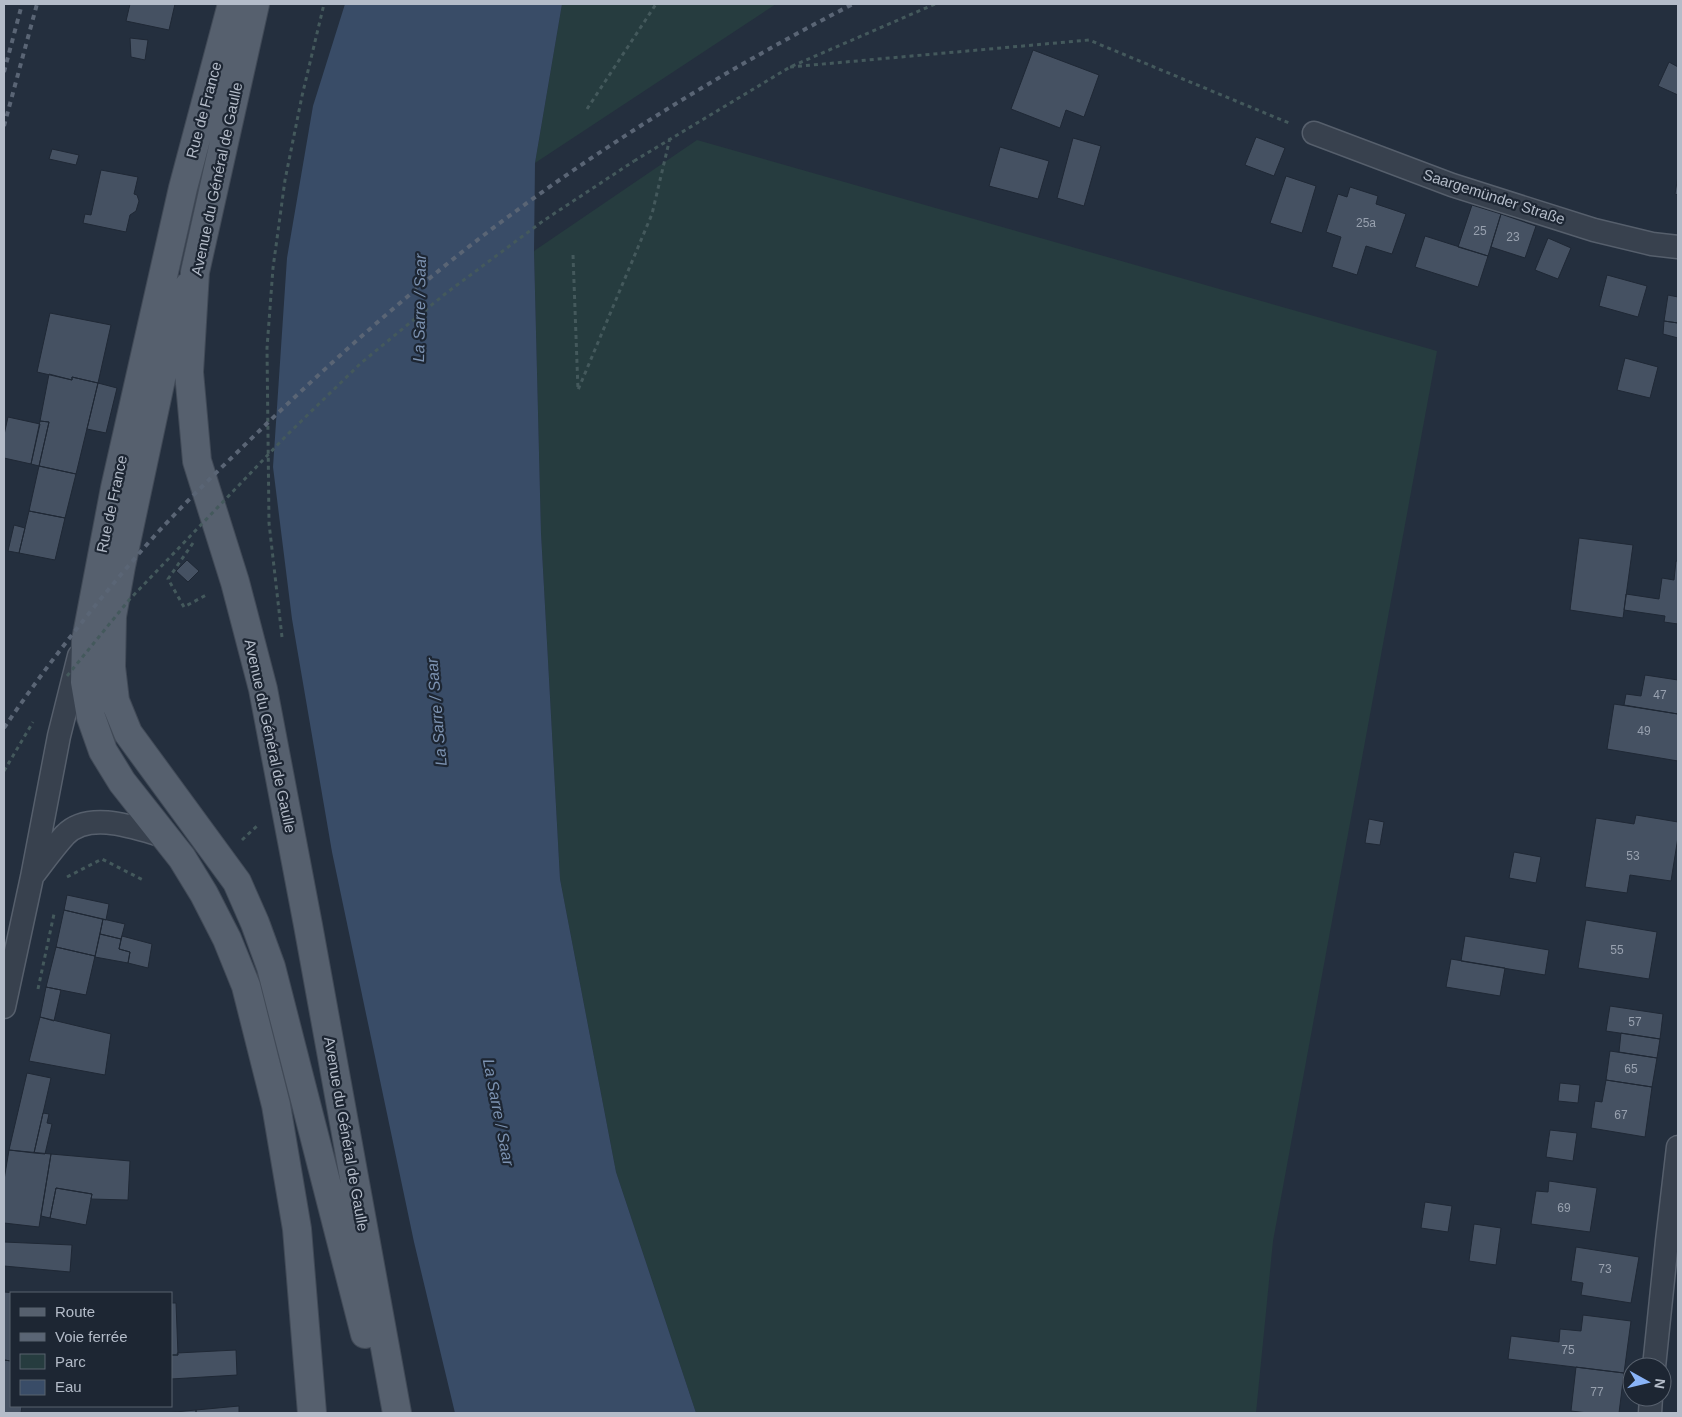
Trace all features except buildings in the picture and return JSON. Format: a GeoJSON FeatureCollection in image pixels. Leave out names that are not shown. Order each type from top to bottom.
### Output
{"type":"FeatureCollection","features":[{"type":"Feature","properties":{"kind":"main road","name":"Rue de France"},"geometry":{"type":"LineString","coordinates":[[97,582],[115,488],[183,188],[232,4]]}},
{"type":"Feature","properties":{"kind":"main road","name":"Avenue du Général de Gaulle"},"geometry":{"type":"LineString","coordinates":[[255,4],[195,272],[189,372],[198,461],[235,582],[263,689],[312,945],[397,1413]]}},
{"type":"Feature","properties":{"kind":"main road"},"geometry":{"type":"LineString","coordinates":[[195,272],[174,318],[118,583],[112,616],[111,668],[115,702],[128,733],[237,882],[255,923],[271,967],[385,1413]]}},
{"type":"Feature","properties":{"kind":"main road"},"geometry":{"type":"LineString","coordinates":[[97,582],[86,640],[85,682],[91,717],[103,751],[122,782],[191,872],[214,912],[246,986],[276,1105],[297,1229],[312,1413]]}},
{"type":"Feature","properties":{"kind":"street","name":"Saargemünder Straße"},"geometry":{"type":"LineString","coordinates":[[1314,133],[1452,185],[1594,230],[1652,244],[1678,247]]}},
{"type":"Feature","properties":{"kind":"street","name":"Rue de France"},"geometry":{"type":"LineString","coordinates":[[4,1007],[60,736],[97,582]]}},
{"type":"Feature","properties":{"kind":"street"},"geometry":{"type":"LineString","coordinates":[[32,877],[66,833],[88,822],[107,822],[164,836]]}},
{"type":"Feature","properties":{"kind":"street"},"geometry":{"type":"LineString","coordinates":[[1655,1357],[1672,1243],[1678,1147]]}},
{"type":"Feature","properties":{"kind":"path"},"geometry":{"type":"LineString","coordinates":[[274,580],[269,523],[267,357],[272,268],[294,133],[324,4]]}},
{"type":"Feature","properties":{"kind":"path"},"geometry":{"type":"LineString","coordinates":[[587,109],[656,4]]}},
{"type":"Feature","properties":{"kind":"path"},"geometry":{"type":"LineString","coordinates":[[67,676],[130,600],[286,436],[361,363],[445,294],[543,221],[670,138],[790,67],[935,4]]}},
{"type":"Feature","properties":{"kind":"path"},"geometry":{"type":"LineString","coordinates":[[790,67],[1089,40],[1314,133]]}},
{"type":"Feature","properties":{"kind":"path"},"geometry":{"type":"LineString","coordinates":[[573,255],[578,390],[652,214],[670,138]]}},
{"type":"Feature","properties":{"kind":"path"},"geometry":{"type":"LineString","coordinates":[[196,601],[184,607],[168,579],[212,515]]}},
{"type":"Feature","properties":{"kind":"path"},"geometry":{"type":"LineString","coordinates":[[236,846],[264,818]]}},
{"type":"Feature","properties":{"kind":"path"},"geometry":{"type":"LineString","coordinates":[[61,880],[102,859],[144,881]]}},
{"type":"Feature","properties":{"kind":"path"},"geometry":{"type":"LineString","coordinates":[[38,989],[54,913]]}},
{"type":"Feature","properties":{"kind":"green space"},"geometry":{"type":"Polygon","coordinates":[[[562,4],[776,4],[535,163],[562,4]]]}},
{"type":"Feature","properties":{"kind":"green space"},"geometry":{"type":"Polygon","coordinates":[[[697,140],[1437,351],[1273,1241],[1256,1413],[696,1413],[616,1172],[560,879],[541,533],[534,251],[697,140]]]}},
{"type":"Feature","properties":{"kind":"water","name":"La Sarre / Saar"},"geometry":{"type":"Polygon","coordinates":[[[345,4],[562,4],[535,163],[534,251],[541,533],[560,879],[616,1172],[696,1413],[455,1413],[414,1242],[332,852],[292,619],[273,467],[287,258],[313,106],[345,4]]]}},
{"type":"Feature","properties":{"kind":"railway"},"geometry":{"type":"LineString","coordinates":[[4,72],[22,4]]}},
{"type":"Feature","properties":{"kind":"railway"},"geometry":{"type":"LineString","coordinates":[[4,126],[37,4]]}},
{"type":"Feature","properties":{"kind":"railway"},"geometry":{"type":"LineString","coordinates":[[4,728],[74,632],[111,586],[163,527],[201,487],[279,412],[408,296],[508,217],[603,150],[701,88],[853,4]]}}]}
